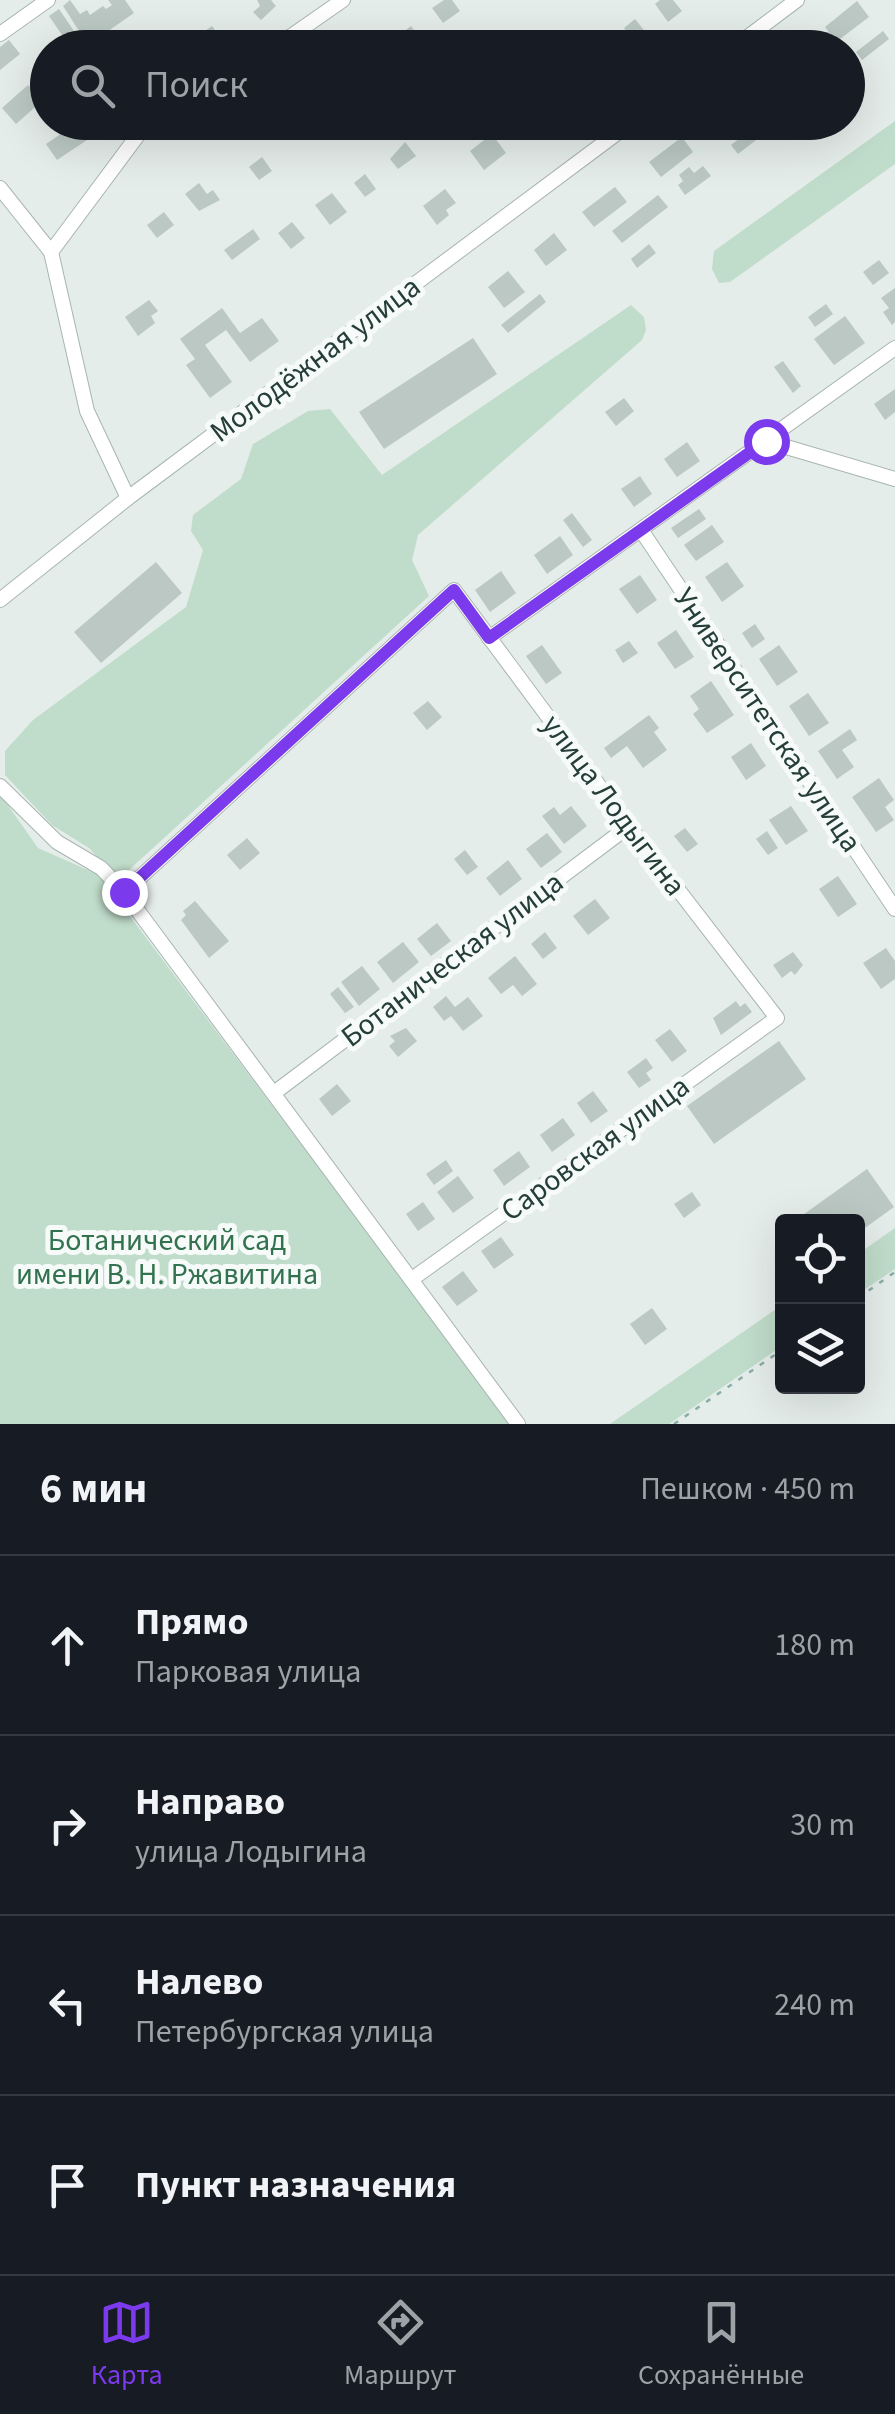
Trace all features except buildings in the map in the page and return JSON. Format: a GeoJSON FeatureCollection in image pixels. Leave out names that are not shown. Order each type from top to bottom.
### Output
{"type":"FeatureCollection","features":[{"type":"Feature","properties":{"kind":"street"},"geometry":{"type":"LineString","coordinates":[[0,34],[48,0]]}},
{"type":"Feature","properties":{"kind":"street"},"geometry":{"type":"LineString","coordinates":[[300,30],[343,0]]}},
{"type":"Feature","properties":{"kind":"street"},"geometry":{"type":"LineString","coordinates":[[757,30],[797,0]]}},
{"type":"Feature","properties":{"kind":"street"},"geometry":{"type":"LineString","coordinates":[[51,252],[134,140]]}},
{"type":"Feature","properties":{"kind":"street","name":"Молодёжная улица"},"geometry":{"type":"LineString","coordinates":[[0,600],[128,498],[608,140]]}},
{"type":"Feature","properties":{"kind":"street"},"geometry":{"type":"LineString","coordinates":[[0,188],[51,252],[86,412],[128,498]]}},
{"type":"Feature","properties":{"kind":"street"},"geometry":{"type":"LineString","coordinates":[[489,638],[895,348]]}},
{"type":"Feature","properties":{"kind":"street"},"geometry":{"type":"LineString","coordinates":[[766,441],[895,479]]}},
{"type":"Feature","properties":{"kind":"street","name":"Университетская улица"},"geometry":{"type":"LineString","coordinates":[[640,530],[895,909]]}},
{"type":"Feature","properties":{"kind":"street","name":"улица Лодыгина"},"geometry":{"type":"LineString","coordinates":[[124,892],[454,590],[778,1018]]}},
{"type":"Feature","properties":{"kind":"street"},"geometry":{"type":"LineString","coordinates":[[0,786],[57,842],[101,868],[124,892],[518,1424]]}},
{"type":"Feature","properties":{"kind":"street","name":"Ботаническая улица"},"geometry":{"type":"LineString","coordinates":[[274,1093],[629,826]]}},
{"type":"Feature","properties":{"kind":"street","name":"Саровская улица"},"geometry":{"type":"LineString","coordinates":[[412,1279],[778,1018]]}},
{"type":"Feature","properties":{"kind":"path"},"geometry":{"type":"LineString","coordinates":[[865,1293],[895,1272]]}},
{"type":"Feature","properties":{"kind":"path"},"geometry":{"type":"LineString","coordinates":[[674,1424],[775,1355]]}},
{"type":"Feature","properties":{"kind":"green space"},"geometry":{"type":"Polygon","coordinates":[[[895,121],[895,164],[730,282],[719,283],[712,269],[714,251],[895,121]]]}},
{"type":"Feature","properties":{"kind":"green space"},"geometry":{"type":"Polygon","coordinates":[[[631,305],[644,317],[646,330],[642,340],[418,535],[412,560],[429,596],[118,880],[89,848],[52,825],[5,775],[5,751],[33,720],[186,607],[203,550],[191,531],[193,515],[241,479],[253,444],[308,411],[330,409],[382,475],[631,305]]]}},
{"type":"Feature","properties":{"kind":"green space","name":"Ботанический сад имени В. Н. Ржавитина"},"geometry":{"type":"Polygon","coordinates":[[[0,794],[38,848],[99,875],[511,1424],[0,1424],[0,794]]]}},
{"type":"Feature","properties":{"kind":"green space"},"geometry":{"type":"Polygon","coordinates":[[[895,1228],[895,1269],[865,1289],[865,1249],[895,1228]]]}},
{"type":"Feature","properties":{"kind":"green space"},"geometry":{"type":"Polygon","coordinates":[[[775,1310],[775,1351],[669,1424],[610,1424],[775,1310]]]}},
{"type":"Feature","properties":{"kind":"route"},"geometry":{"type":"LineString","coordinates":[[124,892],[454,590],[489,638],[766,441]]}}]}
